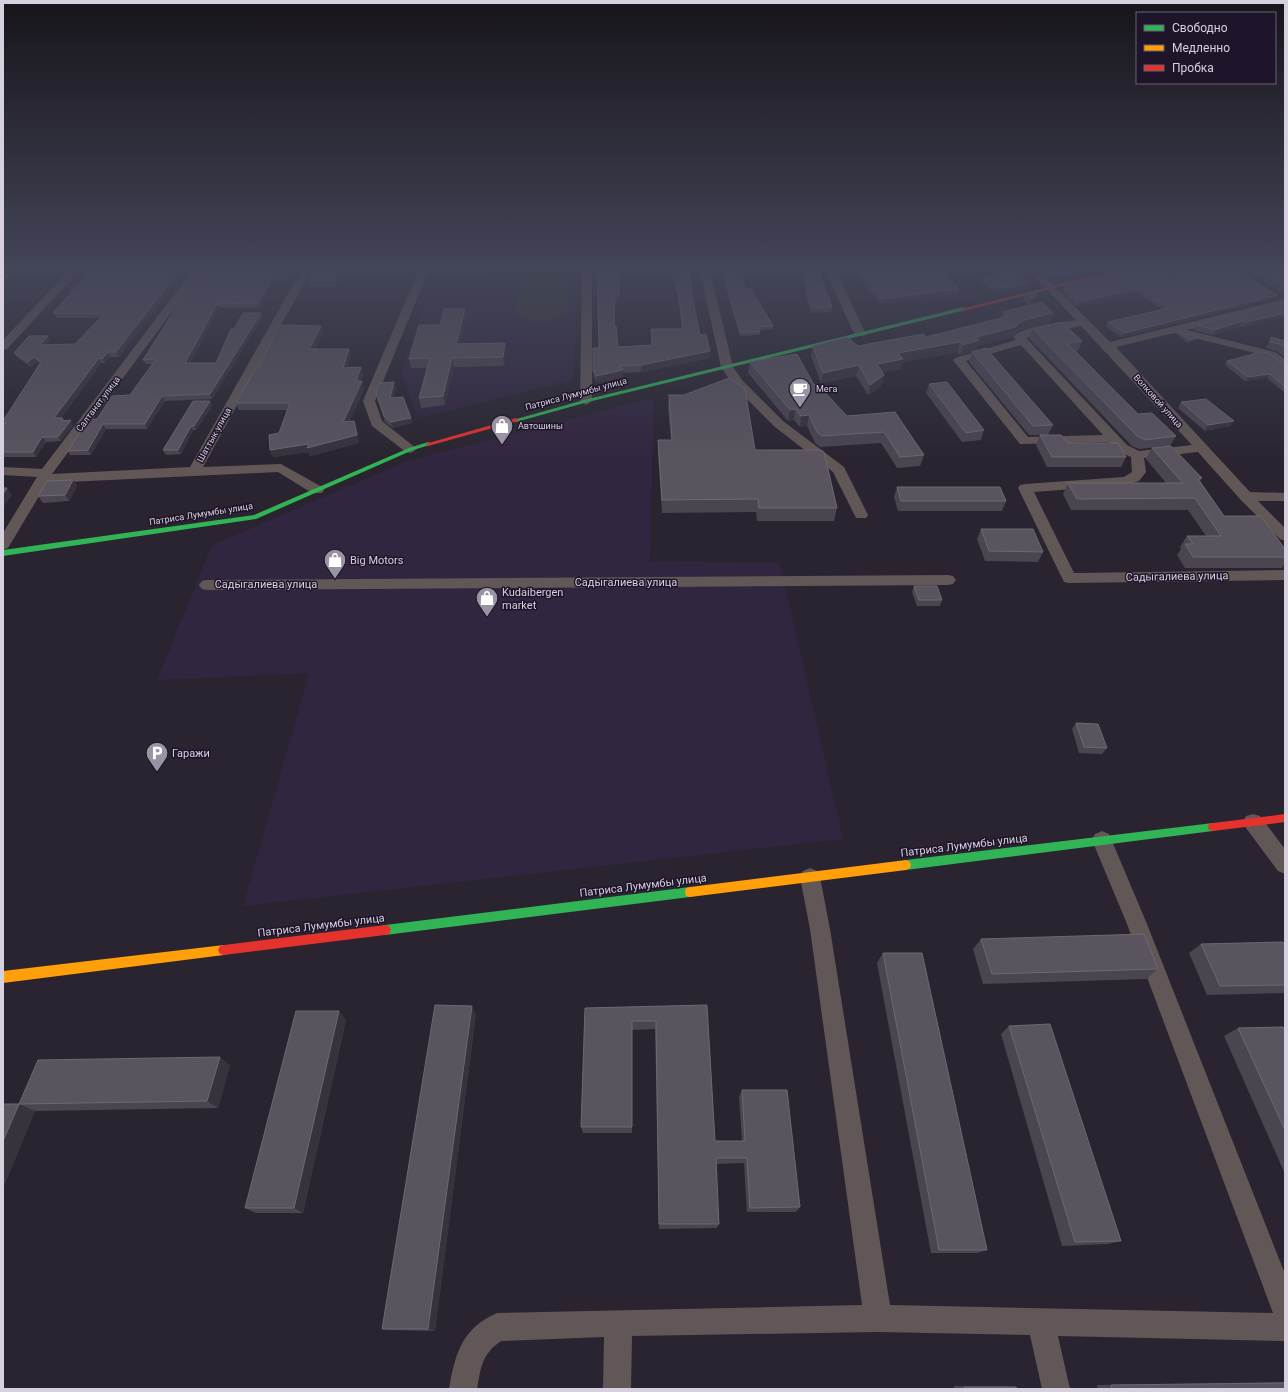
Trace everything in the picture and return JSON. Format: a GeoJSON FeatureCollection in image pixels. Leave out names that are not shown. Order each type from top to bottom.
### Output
{"type":"FeatureCollection","features":[{"type":"Feature","properties":{"kind":"street"},"geometry":{"type":"LineString","coordinates":[[3,347],[17,332]]}},
{"type":"Feature","properties":{"kind":"street","name":"Салтанат улица"},"geometry":{"type":"LineString","coordinates":[[3,545],[45,476],[152,332]]}},
{"type":"Feature","properties":{"kind":"street","name":"Шаттык улица"},"geometry":{"type":"LineString","coordinates":[[3,471],[45,476],[194,471],[272,332]]}},
{"type":"Feature","properties":{"kind":"street"},"geometry":{"type":"LineString","coordinates":[[398,332],[369,401],[376,423],[411,449]]}},
{"type":"Feature","properties":{"kind":"street"},"geometry":{"type":"LineString","coordinates":[[586,401],[587,332]]}},
{"type":"Feature","properties":{"kind":"street"},"geometry":{"type":"LineString","coordinates":[[719,332],[727,367],[738,383],[779,424],[839,470],[861,515]]}},
{"type":"Feature","properties":{"kind":"street","name":"Патриса Лумумбы улица"},"geometry":{"type":"LineString","coordinates":[[3,553],[256,517],[411,449],[586,401],[868,332]]}},
{"type":"Feature","properties":{"kind":"street"},"geometry":{"type":"LineString","coordinates":[[1030,332],[1019,337],[1122,448],[1137,455],[1201,448]]}},
{"type":"Feature","properties":{"kind":"street","name":"Волковой улица"},"geometry":{"type":"LineString","coordinates":[[1093,332],[1108,346],[1245,496],[1285,536]]}},
{"type":"Feature","properties":{"kind":"street"},"geometry":{"type":"LineString","coordinates":[[1108,346],[1167,332]]}},
{"type":"Feature","properties":{"kind":"street"},"geometry":{"type":"LineString","coordinates":[[1183,332],[1271,354],[1285,365]]}},
{"type":"Feature","properties":{"kind":"street"},"geometry":{"type":"LineString","coordinates":[[1024,341],[959,360],[1025,440],[1113,438]]}},
{"type":"Feature","properties":{"kind":"street","name":"Садыгалиева улица"},"geometry":{"type":"LineString","coordinates":[[1137,455],[1139,472],[1134,478],[1126,481],[1025,488],[1069,578],[1285,574]]}},
{"type":"Feature","properties":{"kind":"street"},"geometry":{"type":"LineString","coordinates":[[194,471],[281,468],[317,490]]}},
{"type":"Feature","properties":{"kind":"street"},"geometry":{"type":"LineString","coordinates":[[1245,496],[1285,497]]}},
{"type":"Feature","properties":{"kind":"street","name":"Садыгалиева улица"},"geometry":{"type":"LineString","coordinates":[[207,585],[948,580]]}},
{"type":"Feature","properties":{"kind":"street","name":"Патриса Лумумбы улица"},"geometry":{"type":"LineString","coordinates":[[3,977],[1285,818]]}},
{"type":"Feature","properties":{"kind":"street"},"geometry":{"type":"LineString","coordinates":[[1252,822],[1285,865]]}},
{"type":"Feature","properties":{"kind":"street"},"geometry":{"type":"LineString","coordinates":[[1102,840],[1137,924],[1285,1309]]}},
{"type":"Feature","properties":{"kind":"street"},"geometry":{"type":"LineString","coordinates":[[810,877],[820,929],[878,1318]]}},
{"type":"Feature","properties":{"kind":"street"},"geometry":{"type":"LineString","coordinates":[[463,1389],[467,1364],[480,1339],[497,1327],[878,1318],[1285,1327]]}},
{"type":"Feature","properties":{"kind":"street"},"geometry":{"type":"LineString","coordinates":[[1041,1322],[1056,1389]]}},
{"type":"Feature","properties":{"kind":"street"},"geometry":{"type":"LineString","coordinates":[[616,1389],[618,1323]]}},
{"type":"Feature","properties":{"kind":"shaded area"},"geometry":{"type":"Polygon","coordinates":[[[415,332],[576,332],[573,380],[418,418],[401,373],[415,332]]]}},
{"type":"Feature","properties":{"kind":"shaded area","name":"Kudaibergen market"},"geometry":{"type":"Polygon","coordinates":[[[654,398],[650,561],[780,563],[843,839],[243,906],[309,673],[157,680],[212,545],[407,461],[654,398]]]}},
{"type":"Feature","properties":{"kind":"building"},"geometry":{"type":"Polygon","coordinates":[[[87,332],[132,332],[116,352],[108,352],[102,359],[99,358],[54,418],[63,418],[61,421],[71,420],[58,437],[42,437],[33,452],[3,452],[3,427],[7,423],[3,423],[3,421],[41,362],[34,357],[28,362],[14,353],[29,336],[48,336],[40,345],[75,344],[87,332]]]}},
{"type":"Feature","properties":{"kind":"building"},"geometry":{"type":"Polygon","coordinates":[[[161,332],[202,332],[185,363],[216,363],[230,332],[249,332],[210,394],[162,396],[145,424],[103,424],[88,450],[68,451],[88,420],[97,419],[112,396],[130,395],[156,359],[143,360],[161,332]]]}},
{"type":"Feature","properties":{"kind":"building"},"geometry":{"type":"Polygon","coordinates":[[[276,332],[318,332],[309,349],[349,349],[343,368],[361,367],[356,381],[362,381],[343,422],[354,421],[357,435],[307,448],[309,444],[270,450],[269,435],[279,433],[290,403],[236,403],[256,368],[258,368],[276,332]]]}},
{"type":"Feature","properties":{"kind":"building"},"geometry":{"type":"Polygon","coordinates":[[[417,332],[459,332],[456,344],[505,343],[503,357],[452,358],[443,396],[419,398],[430,358],[409,359],[417,332]]]}},
{"type":"Feature","properties":{"kind":"building"},"geometry":{"type":"Polygon","coordinates":[[[599,332],[617,332],[618,347],[652,345],[651,332],[699,332],[700,335],[706,334],[710,351],[641,365],[620,366],[623,370],[596,376],[593,371],[593,348],[599,348],[599,332]]]}},
{"type":"Feature","properties":{"kind":"building"},"geometry":{"type":"Polygon","coordinates":[[[946,332],[996,332],[977,337],[979,340],[963,345],[960,342],[898,353],[903,359],[877,364],[884,375],[870,385],[859,365],[823,373],[813,346],[847,337],[858,346],[923,334],[926,337],[946,332]]]}},
{"type":"Feature","properties":{"kind":"building"},"geometry":{"type":"Polygon","coordinates":[[[1036,332],[1072,332],[1082,341],[1067,343],[1138,414],[1152,413],[1176,436],[1145,440],[1137,436],[1036,332]]]}},
{"type":"Feature","properties":{"kind":"building"},"geometry":{"type":"Polygon","coordinates":[[[1178,332],[1199,337],[1190,340],[1178,332]]]}},
{"type":"Feature","properties":{"kind":"building"},"geometry":{"type":"Polygon","coordinates":[[[1271,337],[1285,341],[1285,348],[1280,344],[1270,342],[1271,337]]]}},
{"type":"Feature","properties":{"kind":"building"},"geometry":{"type":"Polygon","coordinates":[[[986,348],[1053,425],[1033,426],[972,352],[986,348]]]}},
{"type":"Feature","properties":{"kind":"building"},"geometry":{"type":"Polygon","coordinates":[[[1261,352],[1269,353],[1285,365],[1285,387],[1270,374],[1248,377],[1227,361],[1261,352]]]}},
{"type":"Feature","properties":{"kind":"building"},"geometry":{"type":"Polygon","coordinates":[[[797,354],[814,385],[817,384],[847,416],[895,412],[924,455],[900,457],[884,432],[822,436],[817,432],[809,415],[801,416],[795,409],[790,410],[750,362],[797,354]]]}},
{"type":"Feature","properties":{"kind":"building"},"geometry":{"type":"Polygon","coordinates":[[[729,378],[745,389],[755,450],[821,450],[824,452],[837,508],[759,508],[758,499],[662,500],[658,440],[672,440],[669,395],[684,395],[729,378]]]}},
{"type":"Feature","properties":{"kind":"building"},"geometry":{"type":"Polygon","coordinates":[[[394,382],[390,398],[403,397],[411,418],[391,422],[384,416],[376,393],[380,383],[394,382]]]}},
{"type":"Feature","properties":{"kind":"building"},"geometry":{"type":"Polygon","coordinates":[[[947,382],[984,430],[966,433],[929,384],[947,382]]]}},
{"type":"Feature","properties":{"kind":"building"},"geometry":{"type":"Polygon","coordinates":[[[1206,399],[1234,421],[1208,425],[1181,402],[1206,399]]]}},
{"type":"Feature","properties":{"kind":"building"},"geometry":{"type":"Polygon","coordinates":[[[193,401],[210,401],[194,426],[191,426],[178,450],[163,450],[193,401]]]}},
{"type":"Feature","properties":{"kind":"building"},"geometry":{"type":"Polygon","coordinates":[[[1040,435],[1061,435],[1068,443],[1118,443],[1126,457],[1052,457],[1040,435]]]}},
{"type":"Feature","properties":{"kind":"building"},"geometry":{"type":"Polygon","coordinates":[[[1171,446],[1202,478],[1198,479],[1224,516],[1261,516],[1285,549],[1285,557],[1193,557],[1185,544],[1193,544],[1187,536],[1221,536],[1195,498],[1077,499],[1068,483],[1183,483],[1152,448],[1171,446]]]}},
{"type":"Feature","properties":{"kind":"building"},"geometry":{"type":"Polygon","coordinates":[[[73,480],[65,495],[38,496],[47,481],[73,480]]]}},
{"type":"Feature","properties":{"kind":"building"},"geometry":{"type":"Polygon","coordinates":[[[897,487],[1000,487],[1006,501],[901,501],[897,487]]]}},
{"type":"Feature","properties":{"kind":"building"},"geometry":{"type":"Polygon","coordinates":[[[3,488],[7,488],[3,494],[3,488]]]}},
{"type":"Feature","properties":{"kind":"building"},"geometry":{"type":"Polygon","coordinates":[[[981,529],[1033,529],[1043,552],[989,551],[981,529]]]}},
{"type":"Feature","properties":{"kind":"building"},"geometry":{"type":"Polygon","coordinates":[[[914,586],[937,586],[942,600],[919,600],[914,586]]]}},
{"type":"Feature","properties":{"kind":"building"},"geometry":{"type":"Polygon","coordinates":[[[1076,723],[1098,724],[1107,748],[1084,747],[1076,723]]]}},
{"type":"Feature","properties":{"kind":"building"},"geometry":{"type":"Polygon","coordinates":[[[1144,934],[1158,969],[992,974],[981,939],[1144,934]]]}},
{"type":"Feature","properties":{"kind":"building"},"geometry":{"type":"Polygon","coordinates":[[[1283,942],[1285,947],[1285,985],[1220,986],[1201,944],[1283,942]]]}},
{"type":"Feature","properties":{"kind":"building"},"geometry":{"type":"Polygon","coordinates":[[[883,953],[922,953],[987,1250],[939,1250],[883,953]]]}},
{"type":"Feature","properties":{"kind":"building"},"geometry":{"type":"Polygon","coordinates":[[[435,1005],[472,1006],[428,1329],[382,1329],[435,1005]]]}},
{"type":"Feature","properties":{"kind":"building"},"geometry":{"type":"Polygon","coordinates":[[[707,1005],[715,1141],[745,1141],[742,1090],[787,1090],[800,1207],[750,1208],[747,1158],[716,1158],[719,1224],[659,1224],[656,1021],[632,1021],[632,1127],[581,1127],[585,1008],[707,1005]]]}},
{"type":"Feature","properties":{"kind":"building"},"geometry":{"type":"Polygon","coordinates":[[[296,1011],[339,1011],[294,1208],[245,1208],[296,1011]]]}},
{"type":"Feature","properties":{"kind":"building"},"geometry":{"type":"Polygon","coordinates":[[[1050,1024],[1121,1241],[1075,1242],[1009,1026],[1050,1024]]]}},
{"type":"Feature","properties":{"kind":"building"},"geometry":{"type":"Polygon","coordinates":[[[1283,1027],[1285,1032],[1285,1130],[1238,1028],[1283,1027]]]}},
{"type":"Feature","properties":{"kind":"building"},"geometry":{"type":"Polygon","coordinates":[[[220,1057],[207,1101],[19,1104],[38,1060],[220,1057]]]}},
{"type":"Feature","properties":{"kind":"building"},"geometry":{"type":"Polygon","coordinates":[[[3,1104],[19,1104],[3,1141],[3,1104]]]}},
{"type":"Feature","properties":{"kind":"building"},"geometry":{"type":"Polygon","coordinates":[[[1285,1383],[1285,1389],[1112,1389],[1111,1385],[1285,1383]]]}},
{"type":"Feature","properties":{"kind":"building"},"geometry":{"type":"Polygon","coordinates":[[[964,1387],[1016,1387],[1017,1389],[964,1389],[964,1387]]]}},
{"type":"Feature","properties":{"kind":"traffic: fast"},"geometry":{"type":"LineString","coordinates":[[516,420],[586,401],[870,332]]}},
{"type":"Feature","properties":{"kind":"traffic: fast"},"geometry":{"type":"LineString","coordinates":[[3,553],[256,517],[411,449],[428,444]]}},
{"type":"Feature","properties":{"kind":"traffic: fast"},"geometry":{"type":"LineString","coordinates":[[906,865],[1213,827]]}},
{"type":"Feature","properties":{"kind":"traffic: fast"},"geometry":{"type":"LineString","coordinates":[[385,930],[690,892]]}},
{"type":"Feature","properties":{"kind":"traffic: slow"},"geometry":{"type":"LineString","coordinates":[[690,892],[906,865]]}},
{"type":"Feature","properties":{"kind":"traffic: slow"},"geometry":{"type":"LineString","coordinates":[[3,977],[224,950]]}},
{"type":"Feature","properties":{"kind":"traffic: jam"},"geometry":{"type":"LineString","coordinates":[[428,444],[516,420]]}},
{"type":"Feature","properties":{"kind":"traffic: jam"},"geometry":{"type":"LineString","coordinates":[[1213,827],[1285,818]]}},
{"type":"Feature","properties":{"kind":"traffic: jam"},"geometry":{"type":"LineString","coordinates":[[224,950],[385,930]]}},
{"type":"Feature","properties":{"kind":"place","name":"Мега"},"geometry":{"type":"Point","coordinates":[800,408]}},
{"type":"Feature","properties":{"kind":"place","name":"Автошины"},"geometry":{"type":"Point","coordinates":[502,446]}},
{"type":"Feature","properties":{"kind":"place","name":"Big Motors"},"geometry":{"type":"Point","coordinates":[335,580]}},
{"type":"Feature","properties":{"kind":"place","name":"Kudaibergen market"},"geometry":{"type":"Point","coordinates":[487,618]}},
{"type":"Feature","properties":{"kind":"place","name":"Гаражи"},"geometry":{"type":"Point","coordinates":[157,772]}}]}
